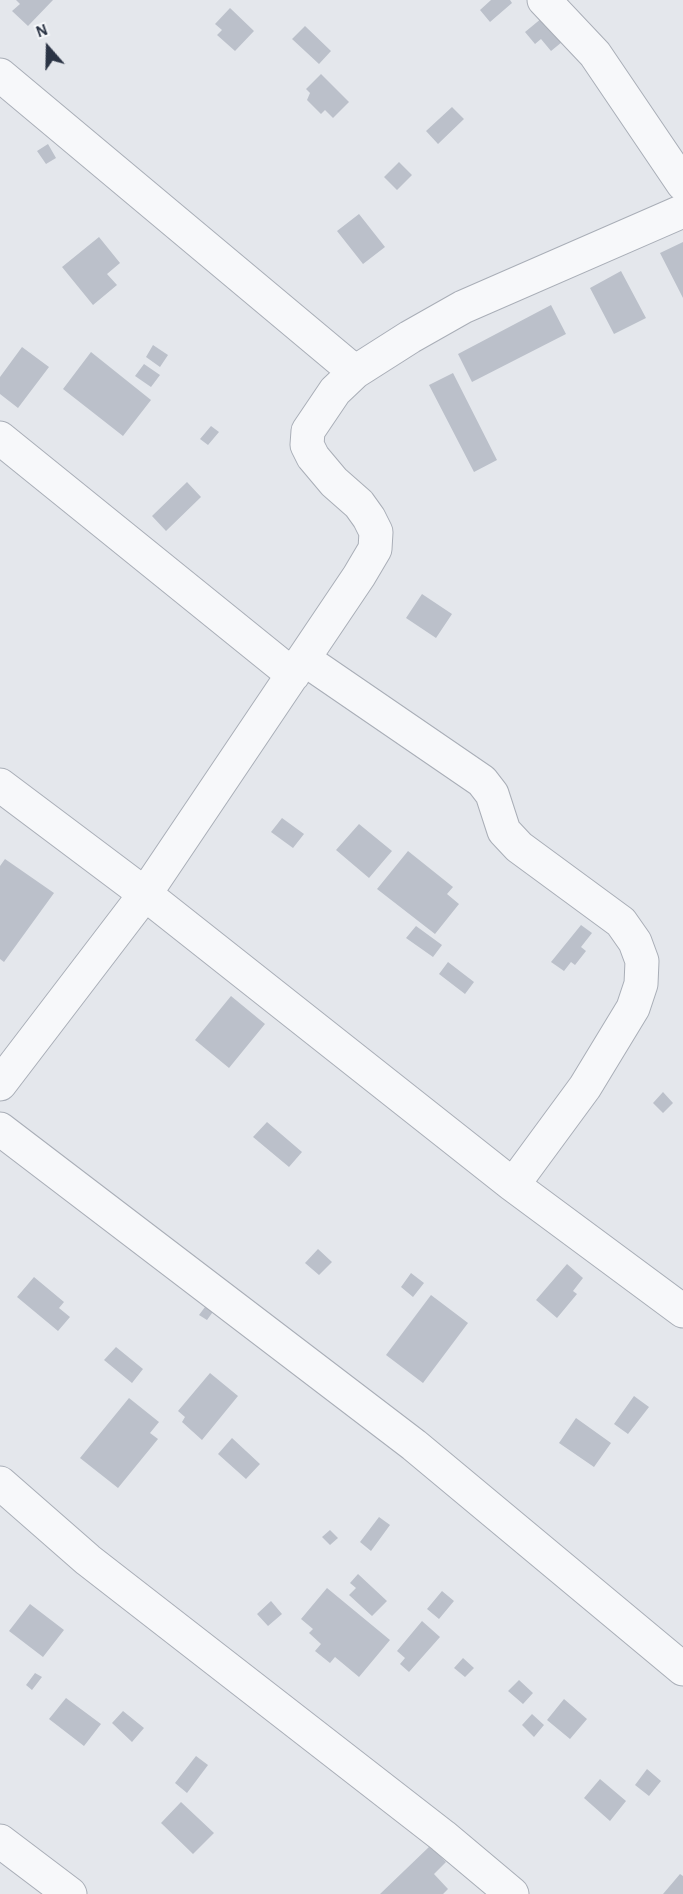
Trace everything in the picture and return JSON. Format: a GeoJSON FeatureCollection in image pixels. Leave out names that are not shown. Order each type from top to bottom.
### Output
{"type":"FeatureCollection","features":[{"type":"Feature","properties":{"kind":"street"},"geometry":{"type":"LineString","coordinates":[[544,0],[595,54],[683,184]]}},
{"type":"Feature","properties":{"kind":"street"},"geometry":{"type":"LineString","coordinates":[[0,75],[355,372]]}},
{"type":"Feature","properties":{"kind":"street"},"geometry":{"type":"LineString","coordinates":[[0,1084],[145,894],[375,549],[376,532],[369,518],[359,504],[334,482],[313,457],[307,445],[308,431],[335,391],[355,372],[463,307],[683,211]]}},
{"type":"Feature","properties":{"kind":"street"},"geometry":{"type":"LineString","coordinates":[[0,438],[298,667],[482,780],[492,794],[504,831],[519,847],[621,922],[635,942],[642,962],[641,984],[633,1008],[585,1087],[513,1185]]}},
{"type":"Feature","properties":{"kind":"street"},"geometry":{"type":"LineString","coordinates":[[0,785],[145,894],[513,1185],[683,1311]]}},
{"type":"Feature","properties":{"kind":"street"},"geometry":{"type":"LineString","coordinates":[[0,1128],[414,1445],[683,1669]]}},
{"type":"Feature","properties":{"kind":"street"},"geometry":{"type":"LineString","coordinates":[[0,1483],[88,1560],[443,1836],[512,1894]]}},
{"type":"Feature","properties":{"kind":"street"},"geometry":{"type":"LineString","coordinates":[[0,1841],[70,1894]]}},
{"type":"Feature","properties":{"kind":"building"},"geometry":{"type":"Polygon","coordinates":[[[16,0],[53,0],[28,26],[12,11],[20,4],[16,0]]]}},
{"type":"Feature","properties":{"kind":"building"},"geometry":{"type":"Polygon","coordinates":[[[491,0],[510,0],[512,3],[490,22],[480,10],[491,0]]]}},
{"type":"Feature","properties":{"kind":"building"},"geometry":{"type":"Polygon","coordinates":[[[230,8],[254,31],[235,51],[217,35],[222,30],[215,24],[230,8]]]}},
{"type":"Feature","properties":{"kind":"building"},"geometry":{"type":"Polygon","coordinates":[[[542,18],[562,42],[551,51],[541,39],[535,44],[525,32],[542,18]]]}},
{"type":"Feature","properties":{"kind":"building"},"geometry":{"type":"Polygon","coordinates":[[[305,26],[331,51],[319,64],[292,39],[305,26]]]}},
{"type":"Feature","properties":{"kind":"building"},"geometry":{"type":"Polygon","coordinates":[[[321,74],[349,102],[333,118],[325,110],[321,114],[307,100],[310,93],[306,89],[321,74]]]}},
{"type":"Feature","properties":{"kind":"building"},"geometry":{"type":"Polygon","coordinates":[[[452,107],[464,119],[438,144],[426,131],[452,107]]]}},
{"type":"Feature","properties":{"kind":"building"},"geometry":{"type":"Polygon","coordinates":[[[48,144],[56,158],[46,164],[37,151],[48,144]]]}},
{"type":"Feature","properties":{"kind":"building"},"geometry":{"type":"Polygon","coordinates":[[[399,162],[412,175],[397,190],[384,177],[399,162]]]}},
{"type":"Feature","properties":{"kind":"building"},"geometry":{"type":"Polygon","coordinates":[[[359,214],[385,247],[363,264],[337,231],[359,214]]]}},
{"type":"Feature","properties":{"kind":"building"},"geometry":{"type":"Polygon","coordinates":[[[99,237],[120,263],[107,274],[117,285],[93,305],[62,267],[99,237]]]}},
{"type":"Feature","properties":{"kind":"building"},"geometry":{"type":"Polygon","coordinates":[[[683,242],[683,298],[660,253],[683,242]]]}},
{"type":"Feature","properties":{"kind":"building"},"geometry":{"type":"Polygon","coordinates":[[[621,271],[646,318],[614,334],[590,288],[621,271]]]}},
{"type":"Feature","properties":{"kind":"building"},"geometry":{"type":"Polygon","coordinates":[[[551,305],[566,334],[472,382],[458,354],[551,305]]]}},
{"type":"Feature","properties":{"kind":"building"},"geometry":{"type":"Polygon","coordinates":[[[153,345],[168,355],[160,367],[146,357],[153,345]]]}},
{"type":"Feature","properties":{"kind":"building"},"geometry":{"type":"Polygon","coordinates":[[[22,347],[49,367],[18,408],[0,394],[0,377],[22,347]]]}},
{"type":"Feature","properties":{"kind":"building"},"geometry":{"type":"Polygon","coordinates":[[[91,352],[151,400],[123,436],[63,389],[91,352]]]}},
{"type":"Feature","properties":{"kind":"building"},"geometry":{"type":"Polygon","coordinates":[[[144,364],[160,375],[151,387],[135,376],[144,364]]]}},
{"type":"Feature","properties":{"kind":"building"},"geometry":{"type":"Polygon","coordinates":[[[453,373],[497,460],[474,472],[429,385],[453,373]]]}},
{"type":"Feature","properties":{"kind":"building"},"geometry":{"type":"Polygon","coordinates":[[[211,426],[219,432],[208,445],[200,439],[211,426]]]}},
{"type":"Feature","properties":{"kind":"building"},"geometry":{"type":"Polygon","coordinates":[[[187,482],[201,497],[166,531],[152,516],[187,482]]]}},
{"type":"Feature","properties":{"kind":"building"},"geometry":{"type":"Polygon","coordinates":[[[422,594],[452,614],[436,638],[406,618],[422,594]]]}},
{"type":"Feature","properties":{"kind":"building"},"geometry":{"type":"Polygon","coordinates":[[[282,818],[304,834],[293,848],[271,832],[282,818]]]}},
{"type":"Feature","properties":{"kind":"building"},"geometry":{"type":"Polygon","coordinates":[[[359,824],[392,851],[369,878],[336,850],[359,824]]]}},
{"type":"Feature","properties":{"kind":"building"},"geometry":{"type":"Polygon","coordinates":[[[408,851],[453,887],[447,894],[459,904],[435,934],[377,889],[408,851]]]}},
{"type":"Feature","properties":{"kind":"building"},"geometry":{"type":"Polygon","coordinates":[[[5,859],[54,893],[4,962],[0,959],[0,866],[5,859]]]}},
{"type":"Feature","properties":{"kind":"building"},"geometry":{"type":"Polygon","coordinates":[[[581,925],[592,933],[581,947],[586,951],[575,965],[571,962],[564,971],[551,962],[581,925]]]}},
{"type":"Feature","properties":{"kind":"building"},"geometry":{"type":"Polygon","coordinates":[[[416,926],[442,945],[433,957],[406,938],[416,926]]]}},
{"type":"Feature","properties":{"kind":"building"},"geometry":{"type":"Polygon","coordinates":[[[448,962],[474,982],[465,994],[439,974],[448,962]]]}},
{"type":"Feature","properties":{"kind":"building"},"geometry":{"type":"Polygon","coordinates":[[[231,996],[265,1024],[229,1068],[195,1040],[231,996]]]}},
{"type":"Feature","properties":{"kind":"building"},"geometry":{"type":"Polygon","coordinates":[[[663,1092],[673,1103],[663,1113],[653,1103],[663,1092]]]}},
{"type":"Feature","properties":{"kind":"building"},"geometry":{"type":"Polygon","coordinates":[[[267,1122],[302,1152],[289,1167],[253,1137],[267,1122]]]}},
{"type":"Feature","properties":{"kind":"building"},"geometry":{"type":"Polygon","coordinates":[[[318,1249],[332,1262],[319,1275],[305,1263],[318,1249]]]}},
{"type":"Feature","properties":{"kind":"building"},"geometry":{"type":"Polygon","coordinates":[[[567,1264],[583,1278],[573,1291],[577,1294],[557,1318],[536,1300],[567,1264]]]}},
{"type":"Feature","properties":{"kind":"building"},"geometry":{"type":"Polygon","coordinates":[[[411,1273],[424,1283],[413,1297],[401,1287],[411,1273]]]}},
{"type":"Feature","properties":{"kind":"building"},"geometry":{"type":"Polygon","coordinates":[[[34,1277],[64,1302],[59,1308],[70,1317],[58,1331],[17,1297],[34,1277]]]}},
{"type":"Feature","properties":{"kind":"building"},"geometry":{"type":"Polygon","coordinates":[[[431,1295],[468,1323],[423,1383],[386,1355],[431,1295]]]}},
{"type":"Feature","properties":{"kind":"building"},"geometry":{"type":"Polygon","coordinates":[[[208,1303],[215,1309],[207,1320],[199,1315],[208,1303]]]}},
{"type":"Feature","properties":{"kind":"building"},"geometry":{"type":"Polygon","coordinates":[[[116,1347],[143,1369],[132,1383],[104,1360],[116,1347]]]}},
{"type":"Feature","properties":{"kind":"building"},"geometry":{"type":"Polygon","coordinates":[[[210,1373],[238,1396],[202,1440],[182,1422],[185,1417],[178,1411],[210,1373]]]}},
{"type":"Feature","properties":{"kind":"building"},"geometry":{"type":"Polygon","coordinates":[[[634,1396],[649,1407],[628,1434],[614,1424],[634,1396]]]}},
{"type":"Feature","properties":{"kind":"building"},"geometry":{"type":"Polygon","coordinates":[[[129,1398],[159,1422],[150,1433],[158,1439],[118,1488],[80,1458],[129,1398]]]}},
{"type":"Feature","properties":{"kind":"building"},"geometry":{"type":"Polygon","coordinates":[[[576,1418],[611,1443],[594,1467],[559,1443],[576,1418]]]}},
{"type":"Feature","properties":{"kind":"building"},"geometry":{"type":"Polygon","coordinates":[[[232,1438],[260,1464],[246,1479],[218,1454],[232,1438]]]}},
{"type":"Feature","properties":{"kind":"building"},"geometry":{"type":"Polygon","coordinates":[[[379,1517],[390,1525],[371,1551],[360,1542],[379,1517]]]}},
{"type":"Feature","properties":{"kind":"building"},"geometry":{"type":"Polygon","coordinates":[[[330,1530],[338,1538],[330,1545],[322,1537],[330,1530]]]}},
{"type":"Feature","properties":{"kind":"building"},"geometry":{"type":"Polygon","coordinates":[[[358,1574],[387,1601],[372,1616],[349,1595],[356,1588],[350,1583],[358,1574]]]}},
{"type":"Feature","properties":{"kind":"building"},"geometry":{"type":"Polygon","coordinates":[[[327,1588],[390,1640],[359,1677],[335,1657],[330,1663],[315,1651],[321,1644],[309,1633],[313,1629],[301,1619],[327,1588]]]}},
{"type":"Feature","properties":{"kind":"building"},"geometry":{"type":"Polygon","coordinates":[[[442,1591],[454,1601],[439,1619],[427,1609],[442,1591]]]}},
{"type":"Feature","properties":{"kind":"building"},"geometry":{"type":"Polygon","coordinates":[[[271,1601],[282,1614],[268,1626],[257,1614],[271,1601]]]}},
{"type":"Feature","properties":{"kind":"building"},"geometry":{"type":"Polygon","coordinates":[[[30,1604],[64,1630],[43,1657],[9,1631],[30,1604]]]}},
{"type":"Feature","properties":{"kind":"building"},"geometry":{"type":"Polygon","coordinates":[[[422,1621],[440,1637],[409,1672],[400,1664],[405,1658],[397,1651],[422,1621]]]}},
{"type":"Feature","properties":{"kind":"building"},"geometry":{"type":"Polygon","coordinates":[[[463,1658],[474,1668],[465,1677],[454,1668],[463,1658]]]}},
{"type":"Feature","properties":{"kind":"building"},"geometry":{"type":"Polygon","coordinates":[[[35,1673],[42,1677],[32,1690],[26,1685],[35,1673]]]}},
{"type":"Feature","properties":{"kind":"building"},"geometry":{"type":"Polygon","coordinates":[[[519,1680],[533,1693],[523,1704],[508,1691],[519,1680]]]}},
{"type":"Feature","properties":{"kind":"building"},"geometry":{"type":"Polygon","coordinates":[[[66,1698],[101,1724],[84,1746],[49,1719],[66,1698]]]}},
{"type":"Feature","properties":{"kind":"building"},"geometry":{"type":"Polygon","coordinates":[[[564,1699],[587,1719],[570,1739],[547,1720],[564,1699]]]}},
{"type":"Feature","properties":{"kind":"building"},"geometry":{"type":"Polygon","coordinates":[[[123,1711],[144,1728],[132,1742],[112,1723],[123,1711]]]}},
{"type":"Feature","properties":{"kind":"building"},"geometry":{"type":"Polygon","coordinates":[[[532,1714],[544,1725],[534,1737],[522,1725],[532,1714]]]}},
{"type":"Feature","properties":{"kind":"building"},"geometry":{"type":"Polygon","coordinates":[[[196,1756],[208,1765],[187,1793],[175,1783],[196,1756]]]}},
{"type":"Feature","properties":{"kind":"building"},"geometry":{"type":"Polygon","coordinates":[[[647,1769],[661,1781],[649,1796],[635,1785],[647,1769]]]}},
{"type":"Feature","properties":{"kind":"building"},"geometry":{"type":"Polygon","coordinates":[[[600,1779],[626,1801],[610,1821],[584,1798],[600,1779]]]}},
{"type":"Feature","properties":{"kind":"building"},"geometry":{"type":"Polygon","coordinates":[[[181,1802],[214,1833],[193,1854],[161,1823],[181,1802]]]}},
{"type":"Feature","properties":{"kind":"building"},"geometry":{"type":"Polygon","coordinates":[[[430,1846],[446,1862],[434,1874],[448,1889],[443,1894],[380,1894],[430,1846]]]}},
{"type":"Feature","properties":{"kind":"building"},"geometry":{"type":"Polygon","coordinates":[[[680,1874],[683,1876],[683,1894],[663,1894],[680,1874]]]}}]}
